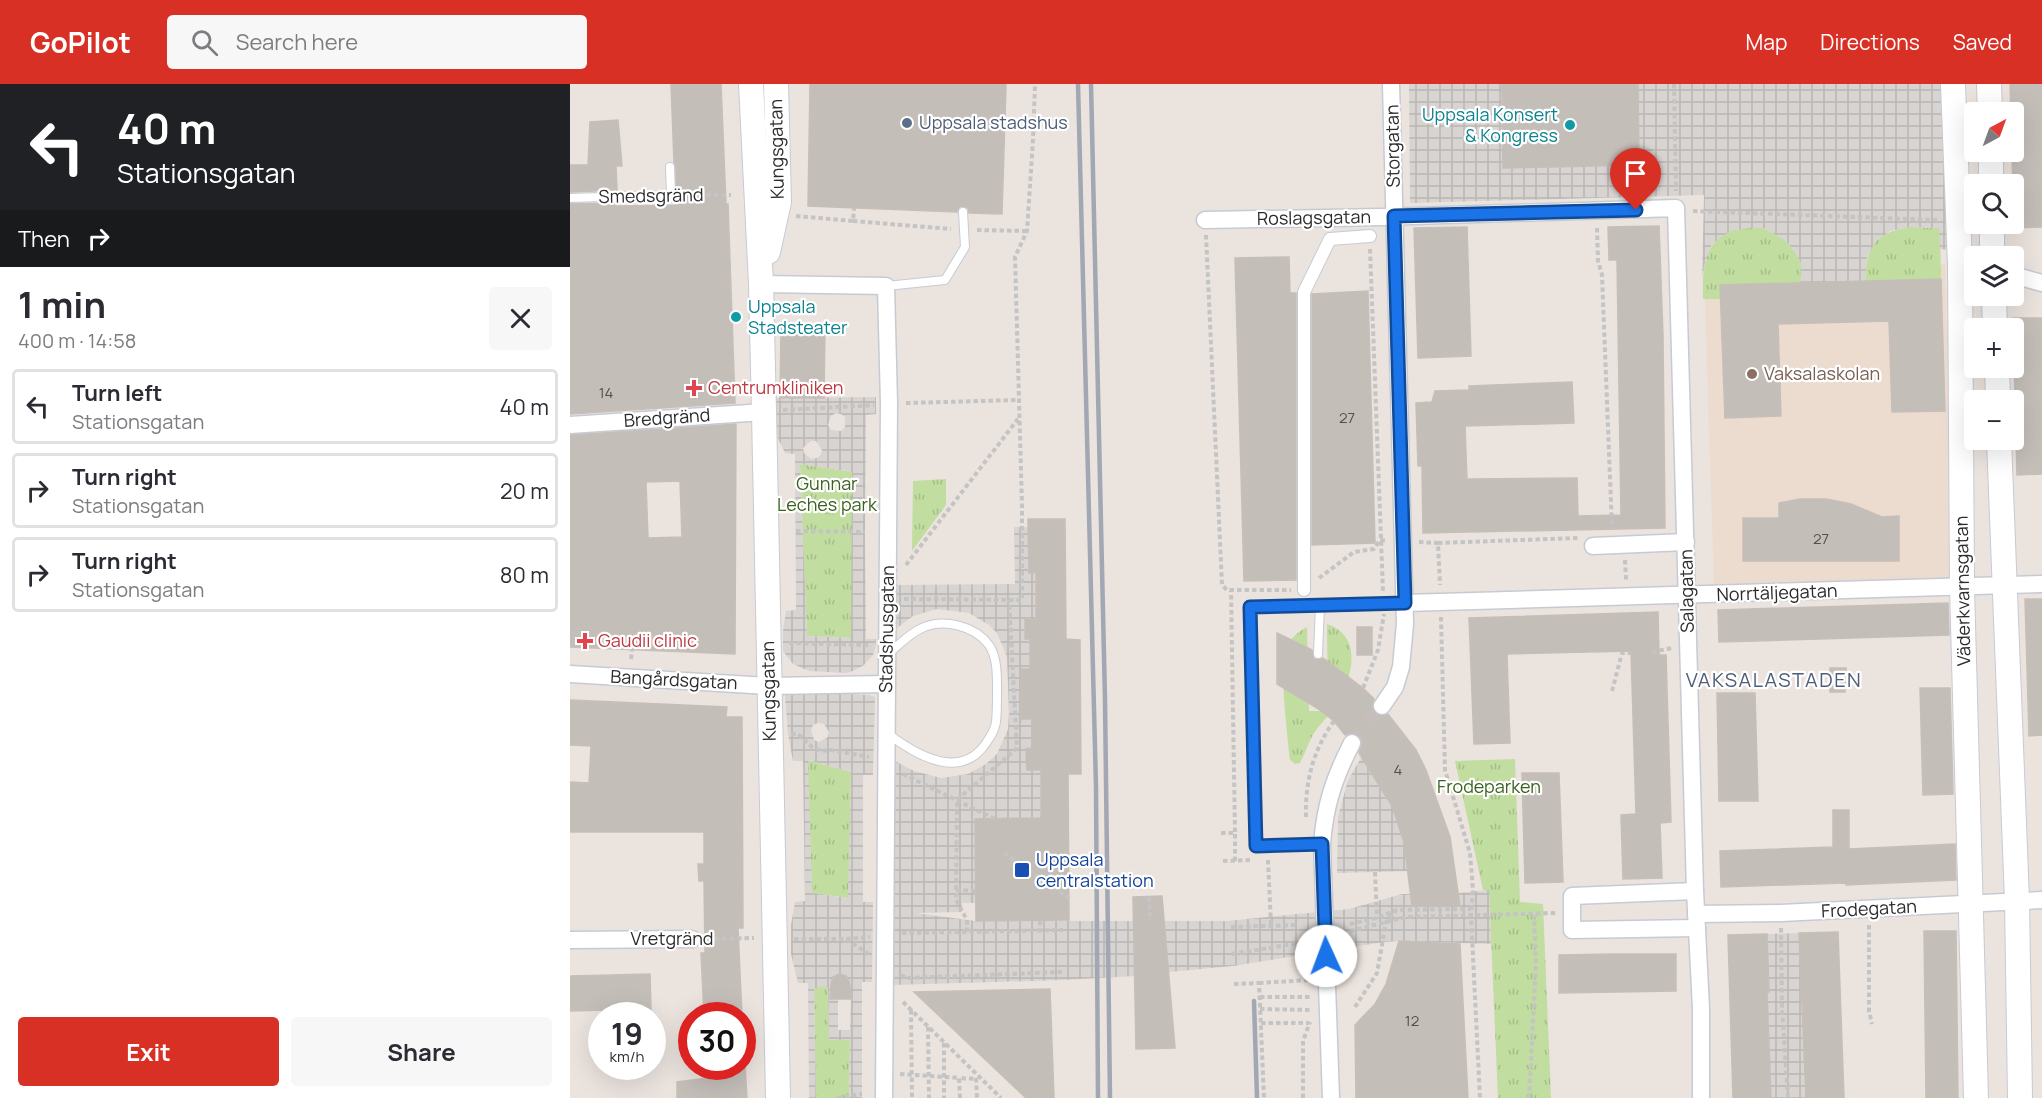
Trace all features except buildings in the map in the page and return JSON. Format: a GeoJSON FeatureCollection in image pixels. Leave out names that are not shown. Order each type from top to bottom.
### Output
{"type":"FeatureCollection","features":[{"type":"Feature","properties":{"kind":"main road","name":"Kungsgatan"},"geometry":{"type":"LineString","coordinates":[[751,84],[761,284],[778,1098]]}},
{"type":"Feature","properties":{"kind":"main road","name":"Kungsgatan"},"geometry":{"type":"LineString","coordinates":[[761,284],[787,209],[776,84]]}},
{"type":"Feature","properties":{"kind":"main road"},"geometry":{"type":"LineString","coordinates":[[787,209],[788,84]]}},
{"type":"Feature","properties":{"kind":"main road","name":"Väderkvarnsgatan"},"geometry":{"type":"LineString","coordinates":[[1953,84],[1958,220],[1964,251]]}},
{"type":"Feature","properties":{"kind":"main road"},"geometry":{"type":"LineString","coordinates":[[1989,84],[1990,102]]}},
{"type":"Feature","properties":{"kind":"main road","name":"Väderkvarnsgatan"},"geometry":{"type":"LineString","coordinates":[[1966,306],[1962,587],[1976,1098]]}},
{"type":"Feature","properties":{"kind":"main road"},"geometry":{"type":"LineString","coordinates":[[2000,450],[2017,900],[2020,1098]]}},
{"type":"Feature","properties":{"kind":"street","name":"Storgatan"},"geometry":{"type":"LineString","coordinates":[[1382,706],[1395,687],[1401,667],[1405,624],[1391,84]]}},
{"type":"Feature","properties":{"kind":"street","name":"Roslagsgatan"},"geometry":{"type":"LineString","coordinates":[[1205,220],[1597,212],[1676,208]]}},
{"type":"Feature","properties":{"kind":"street","name":"Salagatan"},"geometry":{"type":"LineString","coordinates":[[1676,208],[1695,891],[1701,1008],[1701,1098]]}},
{"type":"Feature","properties":{"kind":"street"},"geometry":{"type":"LineString","coordinates":[[1304,590],[1304,292],[1330,239],[1370,236]]}},
{"type":"Feature","properties":{"kind":"street"},"geometry":{"type":"LineString","coordinates":[[2024,278],[2042,283]]}},
{"type":"Feature","properties":{"kind":"street"},"geometry":{"type":"LineString","coordinates":[[761,284],[886,286]]}},
{"type":"Feature","properties":{"kind":"street","name":"Stadshusgatan"},"geometry":{"type":"LineString","coordinates":[[884,1098],[889,404],[886,286]]}},
{"type":"Feature","properties":{"kind":"street","name":"Bredgränd"},"geometry":{"type":"LineString","coordinates":[[570,424],[764,412]]}},
{"type":"Feature","properties":{"kind":"street"},"geometry":{"type":"LineString","coordinates":[[1593,546],[1686,542]]}},
{"type":"Feature","properties":{"kind":"street","name":"Norrtäljegatan"},"geometry":{"type":"LineString","coordinates":[[1405,603],[2042,584]]}},
{"type":"Feature","properties":{"kind":"street","name":"Bangårdsgatan"},"geometry":{"type":"LineString","coordinates":[[570,674],[769,686],[887,684]]}},
{"type":"Feature","properties":{"kind":"street"},"geometry":{"type":"LineString","coordinates":[[1331,1098],[1322,844],[1324,814],[1330,792],[1352,743]]}},
{"type":"Feature","properties":{"kind":"street","name":"Frodegatan"},"geometry":{"type":"LineString","coordinates":[[1695,891],[1572,896],[1572,930],[1781,913],[2042,900]]}},
{"type":"Feature","properties":{"kind":"street","name":"Vretgränd"},"geometry":{"type":"LineString","coordinates":[[570,940],[692,939]]}},
{"type":"Feature","properties":{"kind":"lane"},"geometry":{"type":"LineString","coordinates":[[670,166],[671,195]]}},
{"type":"Feature","properties":{"kind":"lane","name":"Smedsgränd"},"geometry":{"type":"LineString","coordinates":[[570,198],[671,195]]}},
{"type":"Feature","properties":{"kind":"lane"},"geometry":{"type":"LineString","coordinates":[[886,286],[945,280],[965,247],[963,212]]}},
{"type":"Feature","properties":{"kind":"lane"},"geometry":{"type":"LineString","coordinates":[[1322,844],[1256,846],[1250,607],[1405,603]]}},
{"type":"Feature","properties":{"kind":"lane"},"geometry":{"type":"LineString","coordinates":[[1318,654],[1320,605]]}},
{"type":"Feature","properties":{"kind":"lane"},"geometry":{"type":"LineString","coordinates":[[886,733],[924,757],[947,763],[970,759],[978,753],[992,734],[996,723],[997,687],[994,656],[989,646],[973,632],[963,627],[941,624],[921,628],[888,654]]}},
{"type":"Feature","properties":{"kind":"path"},"geometry":{"type":"LineString","coordinates":[[904,598],[1022,600],[1022,507],[1015,257],[1027,231],[1034,140],[1035,84]]}},
{"type":"Feature","properties":{"kind":"path"},"geometry":{"type":"LineString","coordinates":[[1674,84],[1676,208],[1704,213],[1958,220]]}},
{"type":"Feature","properties":{"kind":"path","name":"Smedsgränd"},"geometry":{"type":"LineString","coordinates":[[671,195],[731,195]]}},
{"type":"Feature","properties":{"kind":"path"},"geometry":{"type":"LineString","coordinates":[[853,221],[854,208]]}},
{"type":"Feature","properties":{"kind":"path"},"geometry":{"type":"LineString","coordinates":[[787,209],[853,221],[964,230],[1027,231]]}},
{"type":"Feature","properties":{"kind":"path"},"geometry":{"type":"LineString","coordinates":[[1597,212],[1598,261],[1602,275],[1619,545],[1627,597]]}},
{"type":"Feature","properties":{"kind":"path"},"geometry":{"type":"LineString","coordinates":[[1205,220],[1222,585],[1227,590],[1304,590],[1354,552],[1374,549],[1380,540]]}},
{"type":"Feature","properties":{"kind":"path"},"geometry":{"type":"LineString","coordinates":[[1363,688],[1378,650],[1384,621],[1370,236]]}},
{"type":"Feature","properties":{"kind":"path"},"geometry":{"type":"LineString","coordinates":[[764,412],[889,404],[1019,400]]}},
{"type":"Feature","properties":{"kind":"path"},"geometry":{"type":"LineString","coordinates":[[905,567],[1018,418]]}},
{"type":"Feature","properties":{"kind":"path"},"geometry":{"type":"LineString","coordinates":[[796,531],[865,532]]}},
{"type":"Feature","properties":{"kind":"path"},"geometry":{"type":"LineString","coordinates":[[1380,540],[1438,543],[1580,538],[1593,546]]}},
{"type":"Feature","properties":{"kind":"path"},"geometry":{"type":"LineString","coordinates":[[1438,543],[1445,770],[1470,853],[1480,1098]]}},
{"type":"Feature","properties":{"kind":"path"},"geometry":{"type":"LineString","coordinates":[[1223,861],[1235,861],[1231,590]]}},
{"type":"Feature","properties":{"kind":"path"},"geometry":{"type":"LineString","coordinates":[[768,642],[868,645]]}},
{"type":"Feature","properties":{"kind":"path"},"geometry":{"type":"LineString","coordinates":[[631,659],[632,650]]}},
{"type":"Feature","properties":{"kind":"path"},"geometry":{"type":"LineString","coordinates":[[1612,691],[1622,653],[1631,653]]}},
{"type":"Feature","properties":{"kind":"path"},"geometry":{"type":"LineString","coordinates":[[1221,832],[1235,833]]}},
{"type":"Feature","properties":{"kind":"path"},"geometry":{"type":"LineString","coordinates":[[1004,853],[1069,897]]}},
{"type":"Feature","properties":{"kind":"path"},"geometry":{"type":"LineString","coordinates":[[1268,860],[1271,926]]}},
{"type":"Feature","properties":{"kind":"path"},"geometry":{"type":"LineString","coordinates":[[1374,872],[1377,918]]}},
{"type":"Feature","properties":{"kind":"path"},"geometry":{"type":"LineString","coordinates":[[956,890],[976,891]]}},
{"type":"Feature","properties":{"kind":"path"},"geometry":{"type":"LineString","coordinates":[[1149,897],[1150,920]]}},
{"type":"Feature","properties":{"kind":"path"},"geometry":{"type":"LineString","coordinates":[[1350,924],[1377,918],[1397,910],[1471,909]]}},
{"type":"Feature","properties":{"kind":"path"},"geometry":{"type":"LineString","coordinates":[[1868,909],[1869,1011],[1872,1024]]}},
{"type":"Feature","properties":{"kind":"path"},"geometry":{"type":"LineString","coordinates":[[1355,1007],[1377,973],[1386,922],[1397,910]]}},
{"type":"Feature","properties":{"kind":"path"},"geometry":{"type":"LineString","coordinates":[[962,912],[967,920],[967,932]]}},
{"type":"Feature","properties":{"kind":"path"},"geometry":{"type":"LineString","coordinates":[[1781,913],[1782,1008],[1788,1098]]}},
{"type":"Feature","properties":{"kind":"path"},"geometry":{"type":"LineString","coordinates":[[1350,931],[1406,917],[1534,915],[1536,964],[1529,1098]]}},
{"type":"Feature","properties":{"kind":"path"},"geometry":{"type":"LineString","coordinates":[[1040,921],[1040,931]]}},
{"type":"Feature","properties":{"kind":"path"},"geometry":{"type":"LineString","coordinates":[[1231,927],[1298,925]]}},
{"type":"Feature","properties":{"kind":"path"},"geometry":{"type":"LineString","coordinates":[[901,933],[1063,930]]}},
{"type":"Feature","properties":{"kind":"path","name":"Vretgränd"},"geometry":{"type":"LineString","coordinates":[[692,939],[775,938]]}},
{"type":"Feature","properties":{"kind":"path"},"geometry":{"type":"LineString","coordinates":[[1232,954],[1299,943]]}},
{"type":"Feature","properties":{"kind":"path"},"geometry":{"type":"LineString","coordinates":[[1036,973],[1063,972]]}},
{"type":"Feature","properties":{"kind":"path"},"geometry":{"type":"LineString","coordinates":[[1234,984],[1311,980]]}},
{"type":"Feature","properties":{"kind":"path"},"geometry":{"type":"LineString","coordinates":[[1259,983],[1264,1098]]}},
{"type":"Feature","properties":{"kind":"path"},"geometry":{"type":"LineString","coordinates":[[1260,997],[1312,997]]}},
{"type":"Feature","properties":{"kind":"path"},"geometry":{"type":"LineString","coordinates":[[902,1001],[1001,1098]]}},
{"type":"Feature","properties":{"kind":"path"},"geometry":{"type":"LineString","coordinates":[[911,1010],[912,1098]]}},
{"type":"Feature","properties":{"kind":"path"},"geometry":{"type":"LineString","coordinates":[[1260,1010],[1312,1010]]}},
{"type":"Feature","properties":{"kind":"path"},"geometry":{"type":"LineString","coordinates":[[1261,1023],[1310,1023]]}},
{"type":"Feature","properties":{"kind":"path"},"geometry":{"type":"LineString","coordinates":[[928,1027],[929,1098]]}},
{"type":"Feature","properties":{"kind":"path"},"geometry":{"type":"LineString","coordinates":[[944,1042],[944,1098]]}},
{"type":"Feature","properties":{"kind":"path"},"geometry":{"type":"LineString","coordinates":[[897,1073],[976,1079]]}},
{"type":"Feature","properties":{"kind":"path"},"geometry":{"type":"LineString","coordinates":[[976,1074],[977,1098]]}},
{"type":"Feature","properties":{"kind":"path"},"geometry":{"type":"LineString","coordinates":[[959,1078],[960,1098]]}},
{"type":"Feature","properties":{"kind":"path"},"geometry":{"type":"LineString","coordinates":[[994,1091],[994,1098]]}},
{"type":"Feature","properties":{"kind":"path"},"geometry":{"type":"LineString","coordinates":[[837,1098],[862,1094]]}},
{"type":"Feature","properties":{"kind":"shaded area"},"geometry":{"type":"Polygon","coordinates":[[[1409,84],[1502,84],[1504,168],[1639,165],[1638,84],[1943,84],[1949,250],[1940,249],[1939,228],[1911,227],[1890,231],[1875,242],[1867,258],[1865,281],[1801,283],[1801,263],[1785,240],[1764,228],[1749,228],[1730,231],[1712,244],[1702,279],[1704,195],[1410,203],[1409,84]]]}},
{"type":"Feature","properties":{"kind":"shaded area"},"geometry":{"type":"Polygon","coordinates":[[[1945,264],[1955,578],[1714,585],[1704,271],[1945,264]]]}},
{"type":"Feature","properties":{"kind":"shaded area"},"geometry":{"type":"Polygon","coordinates":[[[876,397],[876,414],[866,415],[865,532],[866,639],[876,639],[875,649],[864,665],[847,673],[809,671],[793,664],[783,651],[786,611],[796,610],[795,454],[785,453],[776,434],[774,398],[876,397]],[[836,413],[831,416],[828,425],[831,430],[841,431],[845,427],[845,417],[836,413]],[[811,441],[803,448],[804,453],[811,459],[821,455],[822,450],[816,441],[811,441]],[[800,464],[807,636],[851,638],[852,472],[800,464]]]}},
{"type":"Feature","properties":{"kind":"shaded area"},"geometry":{"type":"Polygon","coordinates":[[[1014,527],[1029,527],[1029,573],[1036,573],[1036,619],[1025,639],[1030,639],[1030,669],[1021,669],[1021,719],[1032,719],[1032,749],[1026,749],[1027,770],[1041,770],[1041,819],[975,819],[976,903],[962,903],[962,912],[915,913],[976,921],[1227,921],[1349,909],[1402,894],[1448,894],[1489,890],[1491,944],[1384,942],[1233,966],[1169,972],[1166,949],[1135,976],[893,985],[895,761],[914,771],[941,778],[968,774],[986,764],[997,754],[1008,729],[1009,713],[1007,657],[997,633],[989,625],[969,613],[937,609],[913,616],[897,628],[897,585],[1015,584],[1014,527]]]}},
{"type":"Feature","properties":{"kind":"shaded area"},"geometry":{"type":"Polygon","coordinates":[[[790,691],[875,697],[873,775],[863,775],[863,902],[873,902],[872,982],[862,982],[862,1098],[849,1098],[850,1040],[829,1040],[828,987],[814,988],[816,1098],[809,1098],[808,983],[798,983],[791,954],[791,925],[795,902],[805,901],[803,761],[793,761],[785,695],[790,691]],[[824,724],[813,725],[811,730],[814,740],[819,742],[828,737],[829,732],[824,724]],[[808,760],[812,893],[848,898],[851,772],[808,760]],[[839,974],[833,977],[831,999],[838,999],[838,1030],[850,1030],[849,981],[846,976],[839,974]]]}},
{"type":"Feature","properties":{"kind":"shaded area"},"geometry":{"type":"Polygon","coordinates":[[[1361,758],[1369,766],[1392,806],[1404,842],[1409,871],[1337,873],[1338,817],[1348,780],[1361,758]]]}},
{"type":"Feature","properties":{"kind":"shaded area"},"geometry":{"type":"Polygon","coordinates":[[[1799,933],[1806,1098],[1771,1098],[1768,1017],[1753,993],[1769,992],[1767,934],[1799,933]]]}},
{"type":"Feature","properties":{"kind":"green space"},"geometry":{"type":"Polygon","coordinates":[[[1911,227],[1940,228],[1941,279],[1865,281],[1868,258],[1875,242],[1888,233],[1911,227]]]}},
{"type":"Feature","properties":{"kind":"green space"},"geometry":{"type":"Polygon","coordinates":[[[1764,228],[1785,240],[1801,263],[1801,283],[1721,299],[1703,299],[1704,269],[1714,243],[1730,231],[1764,228]]]}},
{"type":"Feature","properties":{"kind":"green space","name":"Gunnar Leches park"},"geometry":{"type":"Polygon","coordinates":[[[800,464],[852,472],[852,638],[807,636],[800,464]]]}},
{"type":"Feature","properties":{"kind":"green space"},"geometry":{"type":"Polygon","coordinates":[[[946,479],[946,505],[912,551],[913,481],[946,479]]]}},
{"type":"Feature","properties":{"kind":"green space"},"geometry":{"type":"Polygon","coordinates":[[[1327,624],[1339,630],[1347,639],[1351,650],[1350,674],[1334,708],[1314,733],[1300,763],[1295,764],[1290,760],[1283,684],[1284,655],[1291,640],[1307,627],[1309,711],[1328,711],[1327,624]]]}},
{"type":"Feature","properties":{"kind":"green space","name":"Frodeparken"},"geometry":{"type":"Polygon","coordinates":[[[1515,759],[1520,902],[1543,904],[1551,1098],[1498,1098],[1489,891],[1483,890],[1455,761],[1515,759]]]}},
{"type":"Feature","properties":{"kind":"green space"},"geometry":{"type":"Polygon","coordinates":[[[807,760],[851,772],[849,898],[812,893],[807,760]]]}},
{"type":"Feature","properties":{"kind":"green space"},"geometry":{"type":"Polygon","coordinates":[[[814,987],[828,987],[829,1040],[850,1040],[849,1098],[816,1098],[814,987]]]}},
{"type":"Feature","properties":{"kind":"tunnel"},"geometry":{"type":"LineString","coordinates":[[1352,743],[1382,706]]}},
{"type":"Feature","properties":{"kind":"railway"},"geometry":{"type":"LineString","coordinates":[[1078,84],[1096,787],[1098,1098]]}},
{"type":"Feature","properties":{"kind":"railway"},"geometry":{"type":"LineString","coordinates":[[1091,84],[1105,700],[1110,1098]]}},
{"type":"Feature","properties":{"kind":"railway"},"geometry":{"type":"LineString","coordinates":[[1254,1001],[1257,1098]]}},
{"type":"Feature","properties":{"kind":"place","name":"Uppsala stadshus"},"geometry":{"type":"Point","coordinates":[907,123]}},
{"type":"Feature","properties":{"kind":"place","name":"Uppsala Konsert & Kongress"},"geometry":{"type":"Point","coordinates":[1570,125]}},
{"type":"Feature","properties":{"kind":"place","name":"Uppsala Stadsteater"},"geometry":{"type":"Point","coordinates":[736,317]}},
{"type":"Feature","properties":{"kind":"place","name":"Vaksalaskolan"},"geometry":{"type":"Point","coordinates":[1752,374]}},
{"type":"Feature","properties":{"kind":"place","name":"Centrumkliniken"},"geometry":{"type":"Point","coordinates":[694,388]}},
{"type":"Feature","properties":{"kind":"place","name":"Gaudii clinic"},"geometry":{"type":"Point","coordinates":[585,641]}},
{"type":"Feature","properties":{"kind":"place","name":"Uppsala centralstation"},"geometry":{"type":"Point","coordinates":[1022,870]}},
{"type":"Feature","properties":{"kind":"district","name":"VAKSALASTADEN"},"geometry":{"type":"Point","coordinates":[1774,680]}},
{"type":"Feature","properties":{"kind":"route"},"geometry":{"type":"LineString","coordinates":[[1326,956],[1322,844],[1256,846],[1250,607],[1405,603],[1394,216],[1636,210]]}}]}
